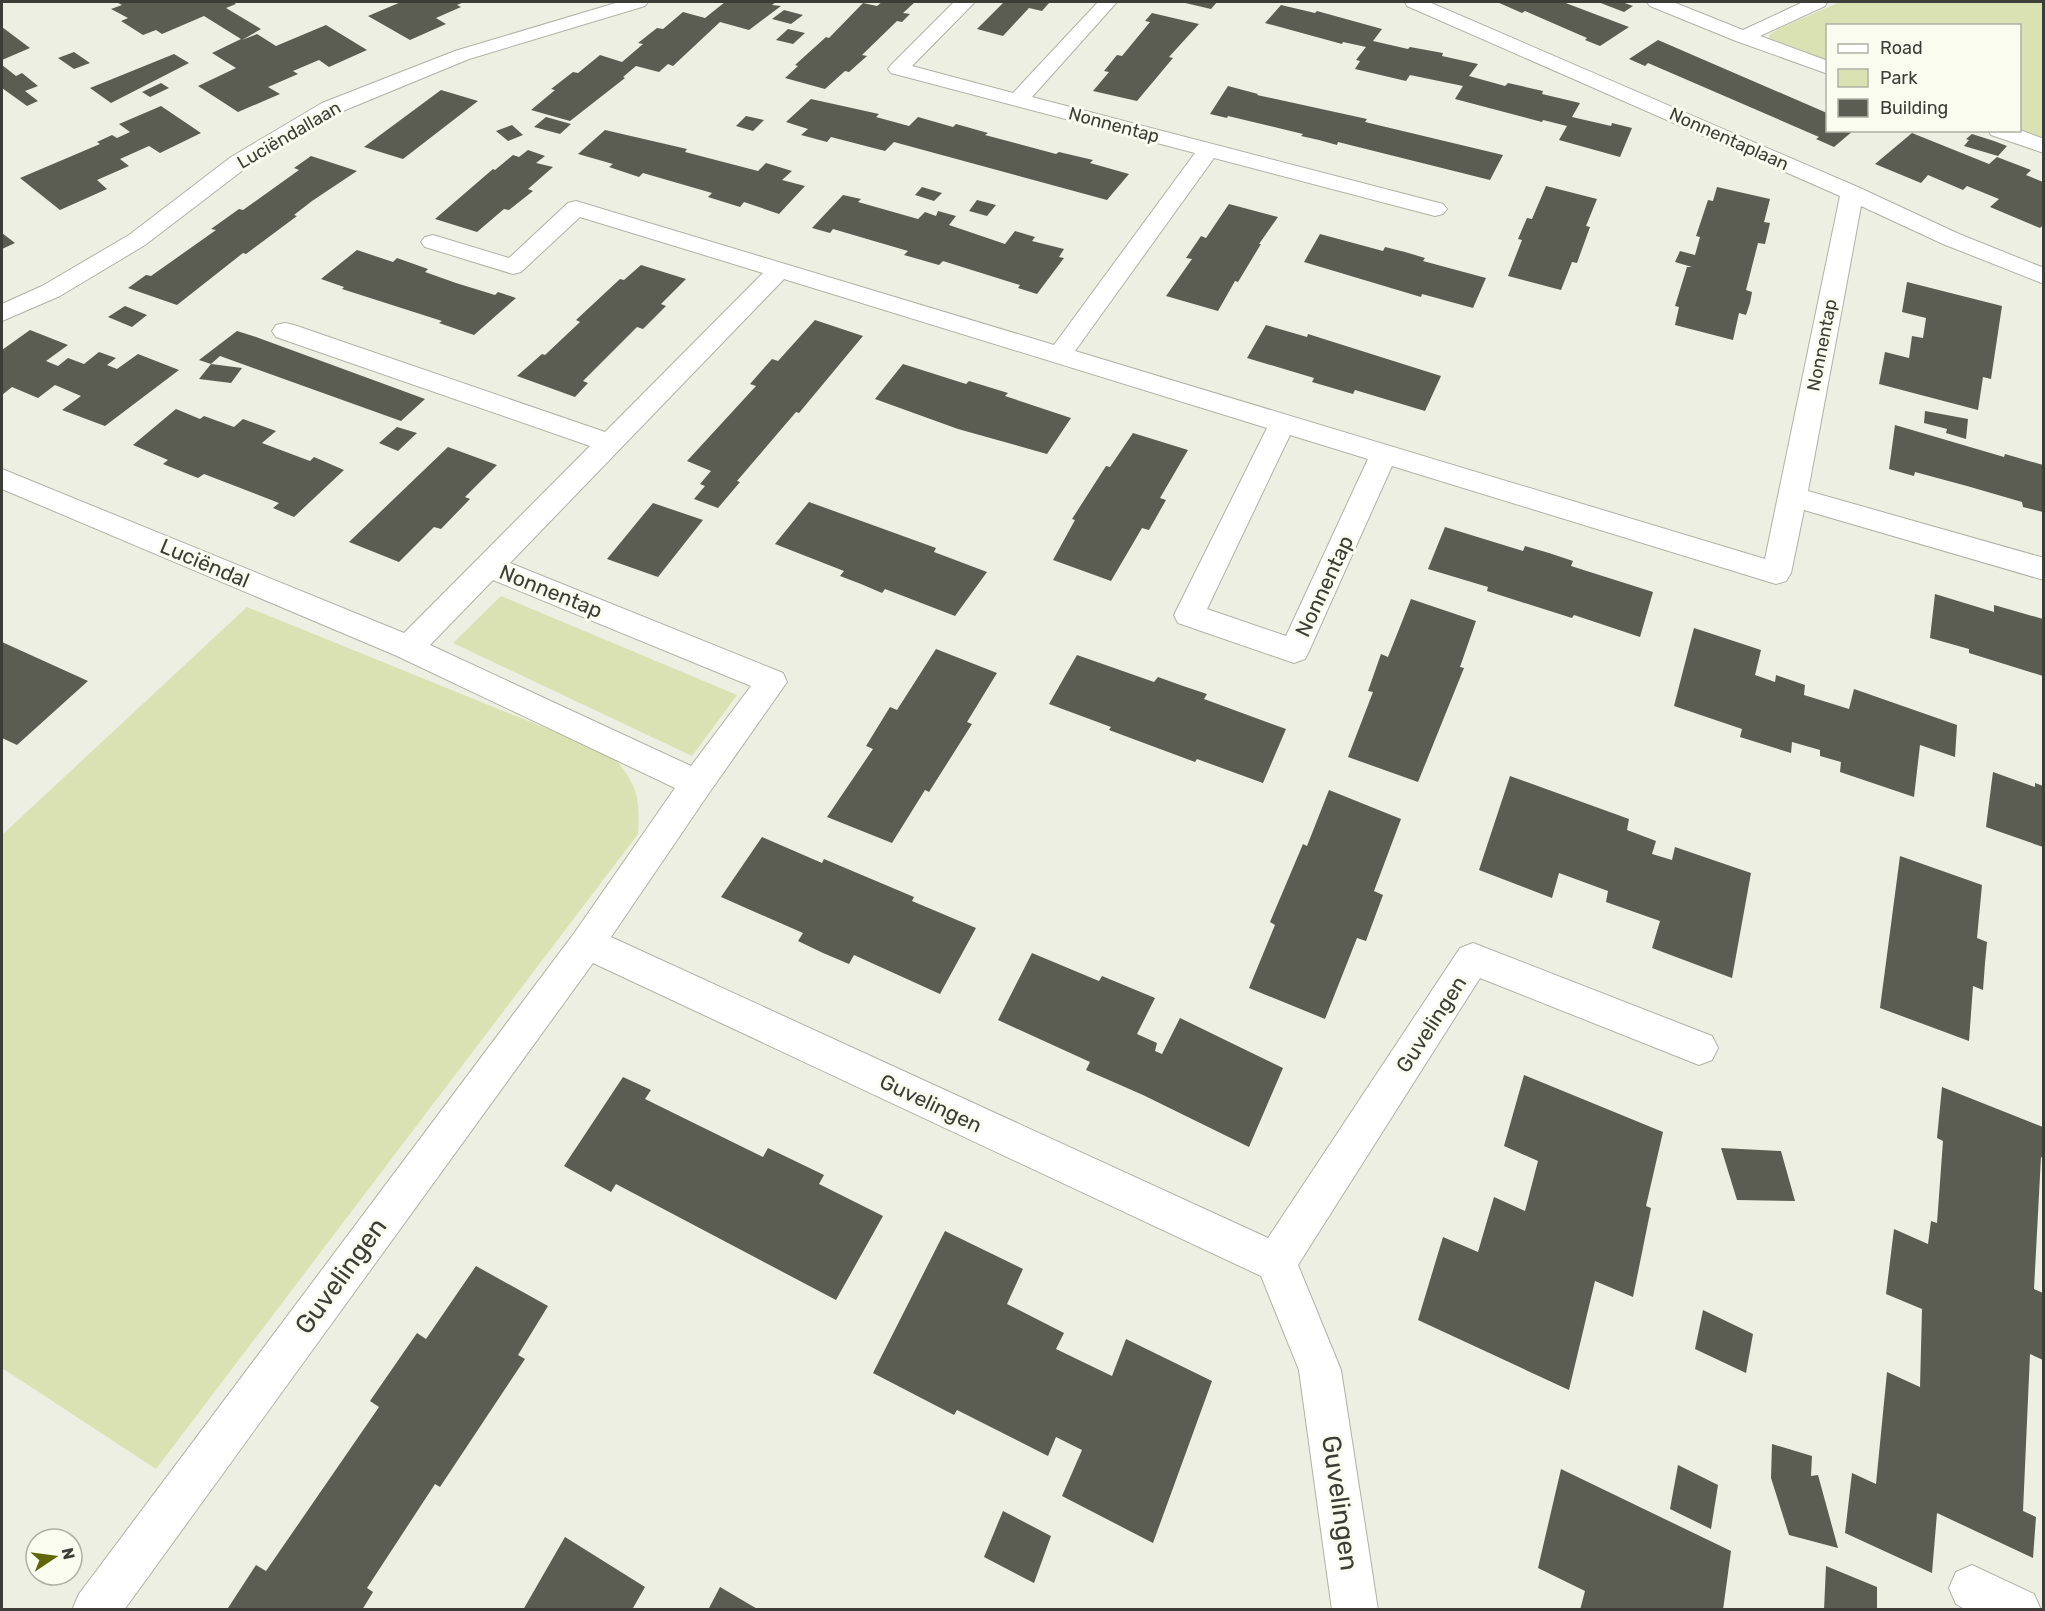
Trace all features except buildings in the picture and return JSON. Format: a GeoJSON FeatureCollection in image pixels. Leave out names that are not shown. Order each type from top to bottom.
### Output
{"type":"FeatureCollection","features":[{"type":"Feature","properties":{"kind":"street","name":"Luciëndallaan"},"geometry":{"type":"LineString","coordinates":[[2,313],[51,291],[137,240],[239,162],[330,108],[462,54],[638,2]]}},
{"type":"Feature","properties":{"kind":"street"},"geometry":{"type":"LineString","coordinates":[[1018,100],[1108,2]]}},
{"type":"Feature","properties":{"kind":"street","name":"Nonnentaplaan"},"geometry":{"type":"LineString","coordinates":[[1414,2],[1852,193],[1951,239],[2043,277]]}},
{"type":"Feature","properties":{"kind":"street"},"geometry":{"type":"LineString","coordinates":[[1657,2],[1826,68]]}},
{"type":"Feature","properties":{"kind":"street"},"geometry":{"type":"LineString","coordinates":[[1743,37],[1818,2]]}},
{"type":"Feature","properties":{"kind":"street","name":"Nonnentap"},"geometry":{"type":"LineString","coordinates":[[964,3],[898,69],[1436,209]]}},
{"type":"Feature","properties":{"kind":"street"},"geometry":{"type":"LineString","coordinates":[[2004,132],[2043,147]]}},
{"type":"Feature","properties":{"kind":"street"},"geometry":{"type":"LineString","coordinates":[[1060,354],[1209,150]]}},
{"type":"Feature","properties":{"kind":"street","name":"Nonnentap"},"geometry":{"type":"LineString","coordinates":[[433,242],[513,267],[576,208],[1776,573],[1852,193]]}},
{"type":"Feature","properties":{"kind":"street","name":"Nonnentap"},"geometry":{"type":"LineString","coordinates":[[772,682],[489,566],[780,270]]}},
{"type":"Feature","properties":{"kind":"street"},"geometry":{"type":"LineString","coordinates":[[285,331],[609,443]]}},
{"type":"Feature","properties":{"kind":"street","name":"Nonnentap"},"geometry":{"type":"LineString","coordinates":[[1283,422],[1189,615],[1294,651],[1384,454]]}},
{"type":"Feature","properties":{"kind":"street","name":"Luciëndal"},"geometry":{"type":"LineString","coordinates":[[2,478],[408,648],[697,783]]}},
{"type":"Feature","properties":{"kind":"street"},"geometry":{"type":"LineString","coordinates":[[1793,497],[2043,569]]}},
{"type":"Feature","properties":{"kind":"street"},"geometry":{"type":"LineString","coordinates":[[408,648],[489,566]]}},
{"type":"Feature","properties":{"kind":"street","name":"Guvelingen"},"geometry":{"type":"LineString","coordinates":[[95,1610],[587,943],[697,783],[772,682]]}},
{"type":"Feature","properties":{"kind":"street","name":"Guvelingen"},"geometry":{"type":"LineString","coordinates":[[587,943],[1276,1262],[1320,1370],[1355,1610]]}},
{"type":"Feature","properties":{"kind":"street","name":"Guvelingen"},"geometry":{"type":"LineString","coordinates":[[1276,1262],[1473,959],[1699,1048]]}},
{"type":"Feature","properties":{"kind":"street"},"geometry":{"type":"LineString","coordinates":[[1972,1588],[2018,1610]]}},
{"type":"Feature","properties":{"kind":"green space"},"geometry":{"type":"Polygon","coordinates":[[[1840,2],[2043,2],[2043,140],[2021,130],[2021,24],[1826,24],[1826,62],[1771,41],[1769,35],[1840,2]]]}},
{"type":"Feature","properties":{"kind":"green space"},"geometry":{"type":"Polygon","coordinates":[[[501,596],[737,695],[692,756],[453,643],[501,596]]]}},
{"type":"Feature","properties":{"kind":"green space"},"geometry":{"type":"Polygon","coordinates":[[[247,607],[612,755],[627,775],[635,791],[638,834],[156,1469],[2,1368],[2,835],[247,607]]]}}]}
